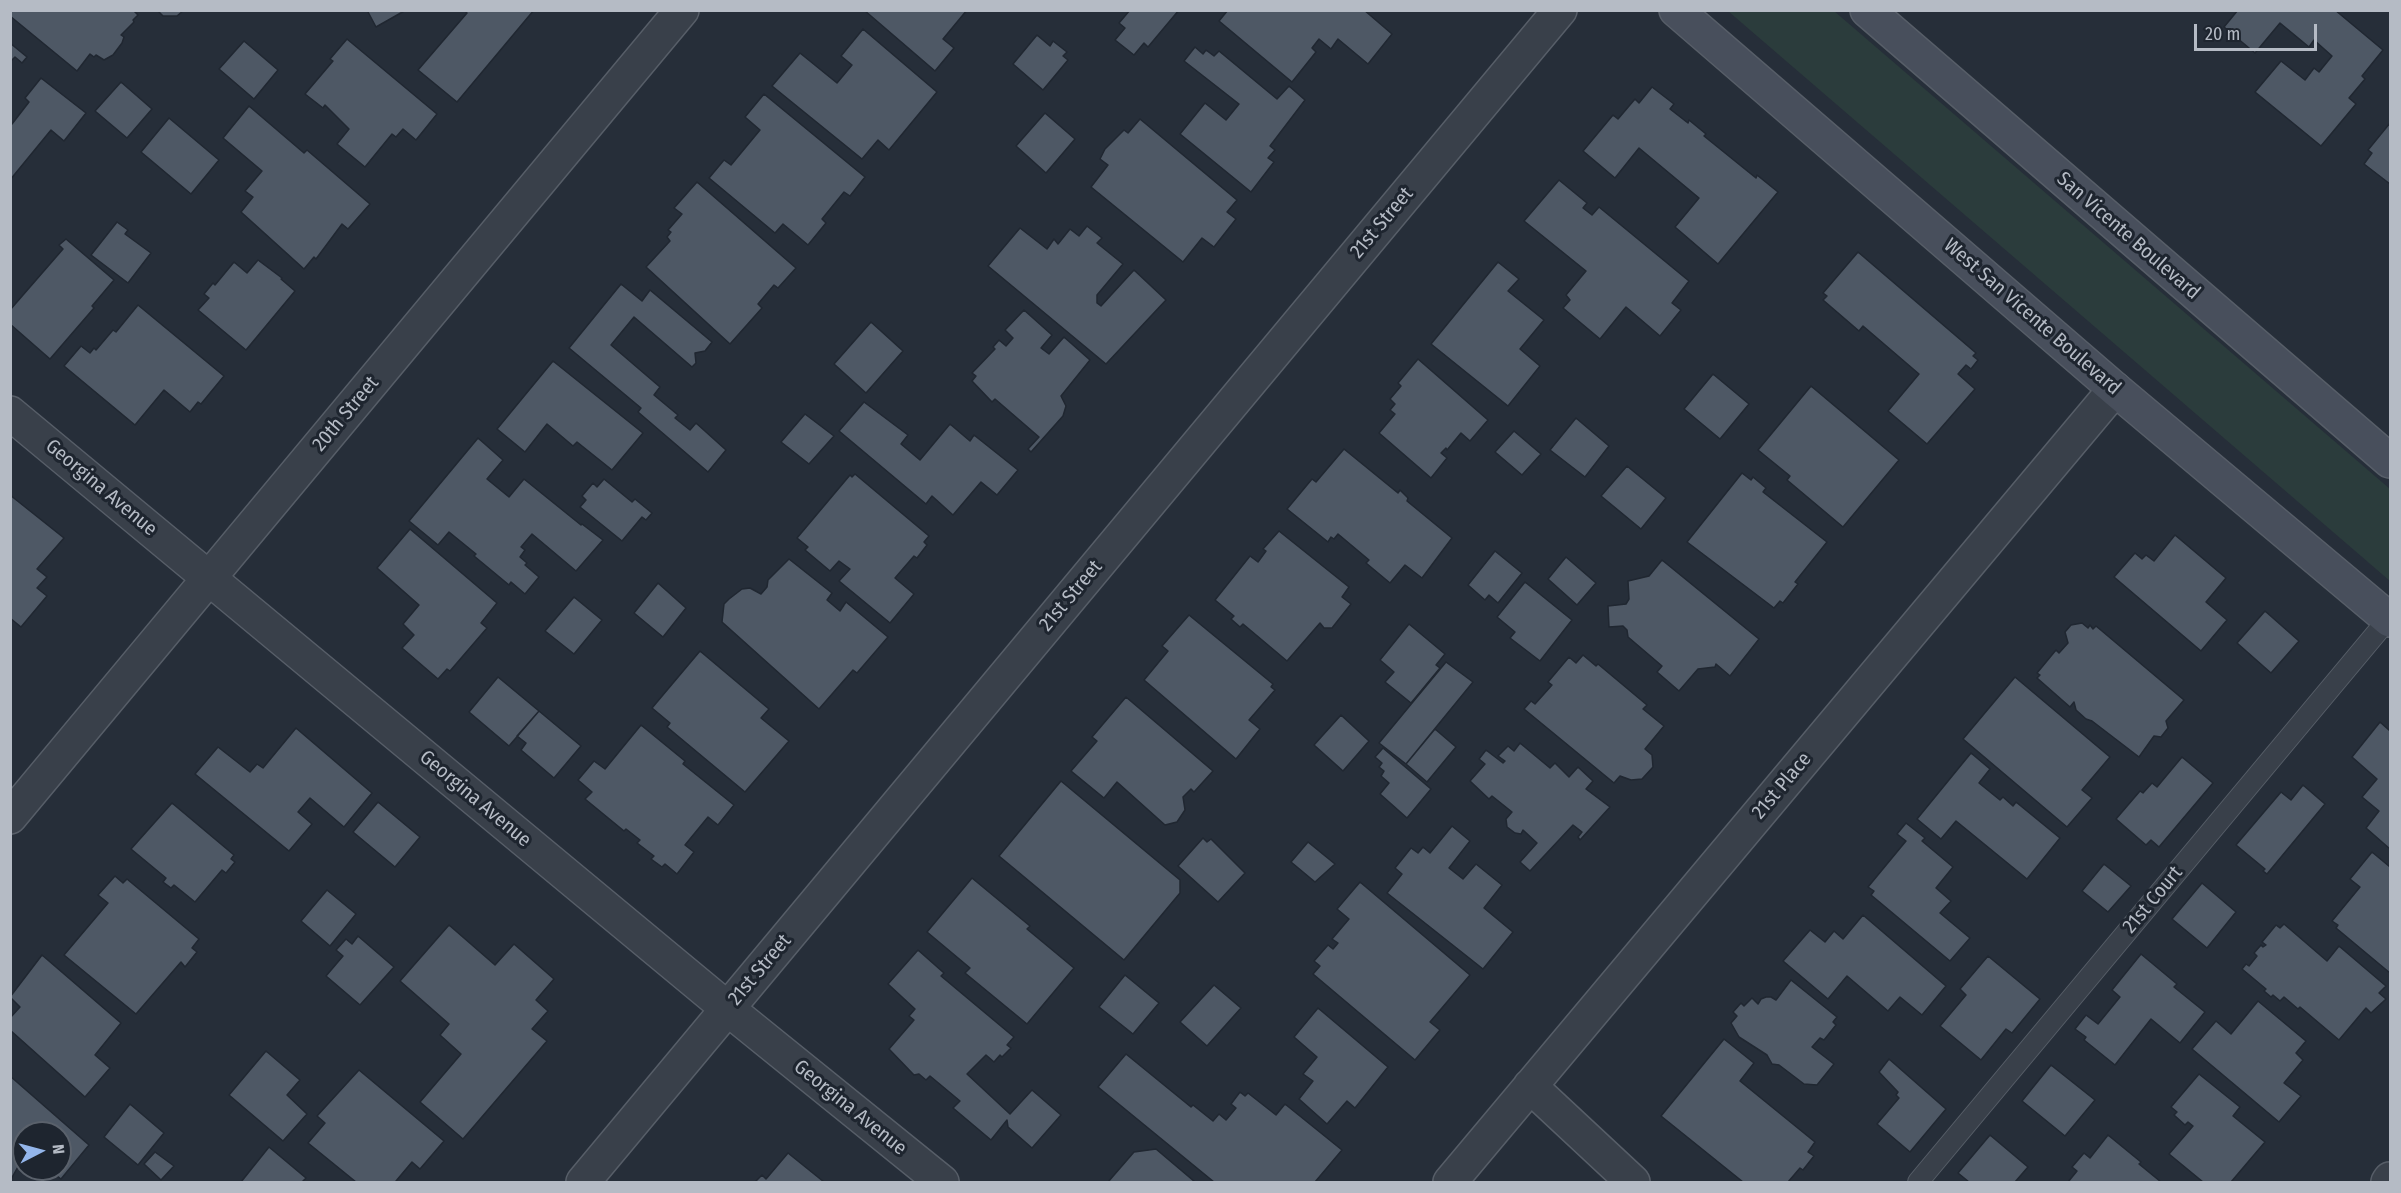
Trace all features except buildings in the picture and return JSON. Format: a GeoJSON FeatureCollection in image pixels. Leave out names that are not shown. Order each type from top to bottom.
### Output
{"type":"FeatureCollection","features":[{"type":"Feature","properties":{"kind":"main road","name":"West San Vicente Boulevard"},"geometry":{"type":"LineString","coordinates":[[1676,10],[2115,389],[2390,619]]}},
{"type":"Feature","properties":{"kind":"main road","name":"San Vicente Boulevard"},"geometry":{"type":"LineString","coordinates":[[1866,10],[2391,461]]}},
{"type":"Feature","properties":{"kind":"street","name":"20th Street"},"geometry":{"type":"LineString","coordinates":[[10,817],[681,10]]}},
{"type":"Feature","properties":{"kind":"street","name":"21st Street"},"geometry":{"type":"LineString","coordinates":[[583,1182],[1560,10]]}},
{"type":"Feature","properties":{"kind":"street","name":"21st Place"},"geometry":{"type":"LineString","coordinates":[[1450,1182],[2115,389]]}},
{"type":"Feature","properties":{"kind":"street","name":"Georgina Avenue"},"geometry":{"type":"LineString","coordinates":[[10,413],[728,1009],[942,1182]]}},
{"type":"Feature","properties":{"kind":"street"},"geometry":{"type":"LineString","coordinates":[[1530,1086],[1633,1182]]}},
{"type":"Feature","properties":{"kind":"street"},"geometry":{"type":"LineString","coordinates":[[2388,1182],[2391,1179]]}},
{"type":"Feature","properties":{"kind":"lane","name":"21st Court"},"geometry":{"type":"LineString","coordinates":[[1918,1182],[2390,619]]}},
{"type":"Feature","properties":{"kind":"shaded area"},"geometry":{"type":"Polygon","coordinates":[[[1728,11],[1834,11],[2390,489],[2390,581],[1728,11]]]}}]}
